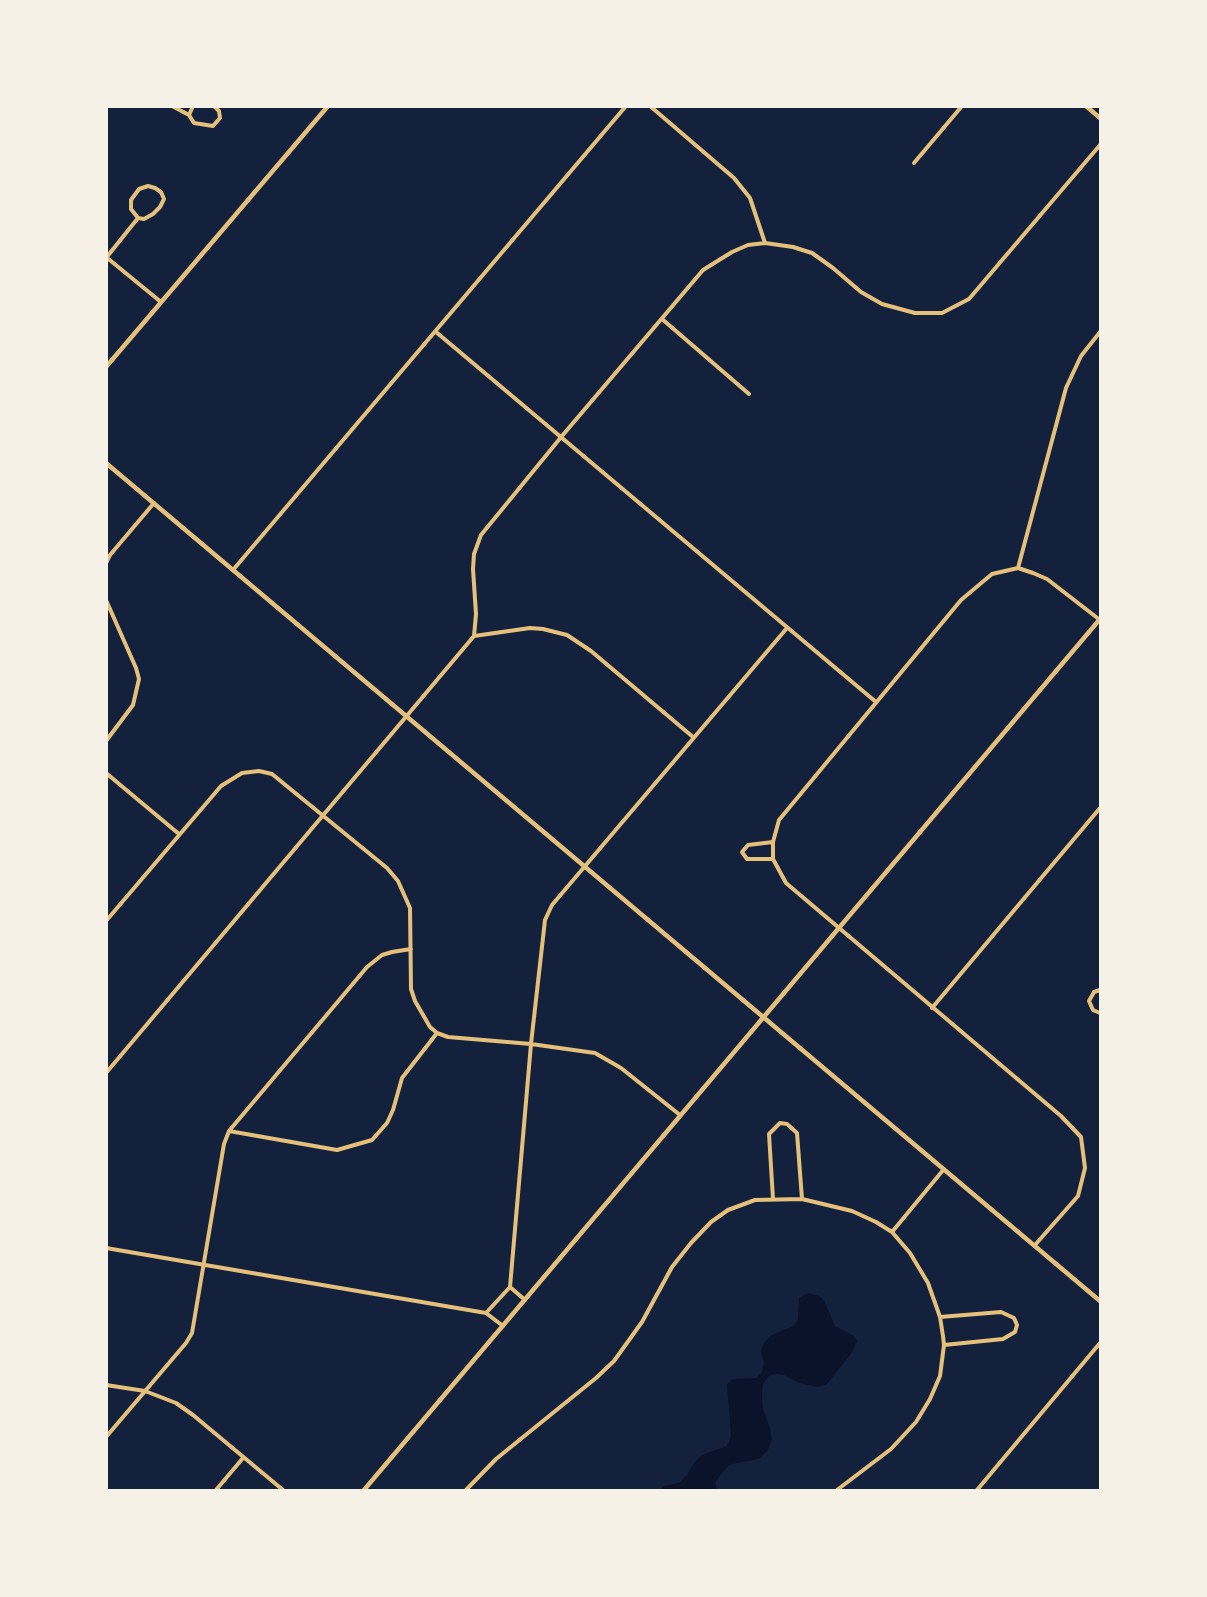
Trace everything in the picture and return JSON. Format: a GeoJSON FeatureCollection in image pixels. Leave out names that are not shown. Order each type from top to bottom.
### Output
{"type":"FeatureCollection","features":[{"type":"Feature","properties":{"kind":"street"},"geometry":{"type":"LineString","coordinates":[[172,106],[189,115],[194,123],[213,126],[220,118],[219,111],[214,106]]}},
{"type":"Feature","properties":{"kind":"street"},"geometry":{"type":"LineString","coordinates":[[189,115],[193,106]]}},
{"type":"Feature","properties":{"kind":"street"},"geometry":{"type":"LineString","coordinates":[[106,367],[328,106]]}},
{"type":"Feature","properties":{"kind":"street"},"geometry":{"type":"LineString","coordinates":[[233,570],[626,106]]}},
{"type":"Feature","properties":{"kind":"street"},"geometry":{"type":"LineString","coordinates":[[650,106],[734,177],[750,198],[765,243]]}},
{"type":"Feature","properties":{"kind":"street"},"geometry":{"type":"LineString","coordinates":[[914,163],[962,106]]}},
{"type":"Feature","properties":{"kind":"street"},"geometry":{"type":"LineString","coordinates":[[1086,106],[1101,118]]}},
{"type":"Feature","properties":{"kind":"street"},"geometry":{"type":"LineString","coordinates":[[106,1073],[474,636],[476,614],[472,569],[481,534],[703,270],[748,245],[765,243],[794,246],[812,253],[861,292],[882,304],[915,313],[942,313],[969,298],[1101,145]]}},
{"type":"Feature","properties":{"kind":"street"},"geometry":{"type":"LineString","coordinates":[[148,186],[155,188],[164,199],[160,207],[144,219],[138,218],[131,209],[131,200],[139,189],[148,186]]}},
{"type":"Feature","properties":{"kind":"street"},"geometry":{"type":"LineString","coordinates":[[138,218],[107,258],[161,302]]}},
{"type":"Feature","properties":{"kind":"street"},"geometry":{"type":"LineString","coordinates":[[662,319],[749,394]]}},
{"type":"Feature","properties":{"kind":"street"},"geometry":{"type":"LineString","coordinates":[[436,332],[876,702]]}},
{"type":"Feature","properties":{"kind":"street"},"geometry":{"type":"LineString","coordinates":[[1018,568],[1066,388],[1081,356],[1101,332]]}},
{"type":"Feature","properties":{"kind":"street"},"geometry":{"type":"LineString","coordinates":[[106,463],[1101,1301]]}},
{"type":"Feature","properties":{"kind":"street"},"geometry":{"type":"LineString","coordinates":[[106,563],[110,555],[154,503]]}},
{"type":"Feature","properties":{"kind":"street"},"geometry":{"type":"LineString","coordinates":[[364,1491],[838,928],[1100,620],[1047,579],[1018,568],[992,574],[961,600],[779,820],[773,842],[773,859],[786,884],[838,928],[932,1008],[1061,1116],[1081,1137],[1085,1168],[1078,1196],[1035,1245]]}},
{"type":"Feature","properties":{"kind":"street"},"geometry":{"type":"LineString","coordinates":[[106,600],[139,679],[133,705],[106,741]]}},
{"type":"Feature","properties":{"kind":"street"},"geometry":{"type":"LineString","coordinates":[[474,636],[531,628],[567,635],[591,651],[693,737]]}},
{"type":"Feature","properties":{"kind":"street"},"geometry":{"type":"LineString","coordinates":[[486,1313],[510,1287],[531,1044],[545,920],[552,905],[787,628]]}},
{"type":"Feature","properties":{"kind":"street"},"geometry":{"type":"LineString","coordinates":[[106,921],[221,786],[242,773],[260,771],[272,774],[387,868],[398,881],[410,908],[412,922],[410,979],[415,1001],[430,1027],[437,1033],[448,1037],[531,1044],[595,1053],[621,1068],[680,1115]]}},
{"type":"Feature","properties":{"kind":"street"},"geometry":{"type":"LineString","coordinates":[[106,773],[179,834]]}},
{"type":"Feature","properties":{"kind":"street"},"geometry":{"type":"LineString","coordinates":[[932,1008],[1101,808]]}},
{"type":"Feature","properties":{"kind":"street"},"geometry":{"type":"LineString","coordinates":[[773,842],[748,845],[742,852],[747,859],[773,859]]}},
{"type":"Feature","properties":{"kind":"street"},"geometry":{"type":"LineString","coordinates":[[106,1437],[192,1333],[224,1144],[229,1131],[367,967],[382,955],[411,949]]}},
{"type":"Feature","properties":{"kind":"street"},"geometry":{"type":"LineString","coordinates":[[1101,990],[1094,992],[1089,1001],[1093,1010],[1101,1013]]}},
{"type":"Feature","properties":{"kind":"street"},"geometry":{"type":"LineString","coordinates":[[229,1131],[337,1150],[372,1140],[384,1128],[393,1110],[402,1078],[437,1033]]}},
{"type":"Feature","properties":{"kind":"street"},"geometry":{"type":"LineString","coordinates":[[773,1199],[769,1134],[780,1123],[787,1124],[797,1133],[802,1198]]}},
{"type":"Feature","properties":{"kind":"street"},"geometry":{"type":"LineString","coordinates":[[892,1232],[944,1169]]}},
{"type":"Feature","properties":{"kind":"street"},"geometry":{"type":"LineString","coordinates":[[466,1491],[496,1459],[614,1361],[642,1322],[672,1267],[705,1227],[728,1209],[755,1200],[802,1198],[852,1211],[892,1232],[920,1267],[928,1283],[940,1317],[944,1345],[940,1376],[935,1390],[916,1422],[891,1449],[837,1491]]}},
{"type":"Feature","properties":{"kind":"street"},"geometry":{"type":"LineString","coordinates":[[106,1248],[486,1313],[504,1327]]}},
{"type":"Feature","properties":{"kind":"street"},"geometry":{"type":"LineString","coordinates":[[510,1287],[525,1300]]}},
{"type":"Feature","properties":{"kind":"street"},"geometry":{"type":"LineString","coordinates":[[940,1317],[1001,1312],[1014,1318],[1017,1325],[1015,1332],[1003,1339],[944,1345]]}},
{"type":"Feature","properties":{"kind":"street"},"geometry":{"type":"LineString","coordinates":[[977,1491],[1101,1344]]}},
{"type":"Feature","properties":{"kind":"street"},"geometry":{"type":"LineString","coordinates":[[106,1384],[145,1391],[177,1403],[283,1491]]}},
{"type":"Feature","properties":{"kind":"street"},"geometry":{"type":"LineString","coordinates":[[216,1491],[243,1458]]}},
{"type":"Feature","properties":{"kind":"water"},"geometry":{"type":"Polygon","coordinates":[[[808,1293],[824,1300],[835,1326],[854,1336],[857,1341],[851,1354],[826,1385],[818,1387],[799,1383],[784,1375],[769,1376],[763,1384],[762,1396],[763,1409],[772,1440],[768,1450],[759,1459],[728,1466],[715,1482],[717,1490],[661,1490],[664,1486],[679,1483],[702,1455],[727,1446],[731,1436],[727,1384],[732,1379],[756,1378],[762,1372],[764,1363],[761,1351],[764,1343],[770,1336],[793,1326],[798,1320],[799,1298],[808,1293]]]}}]}
